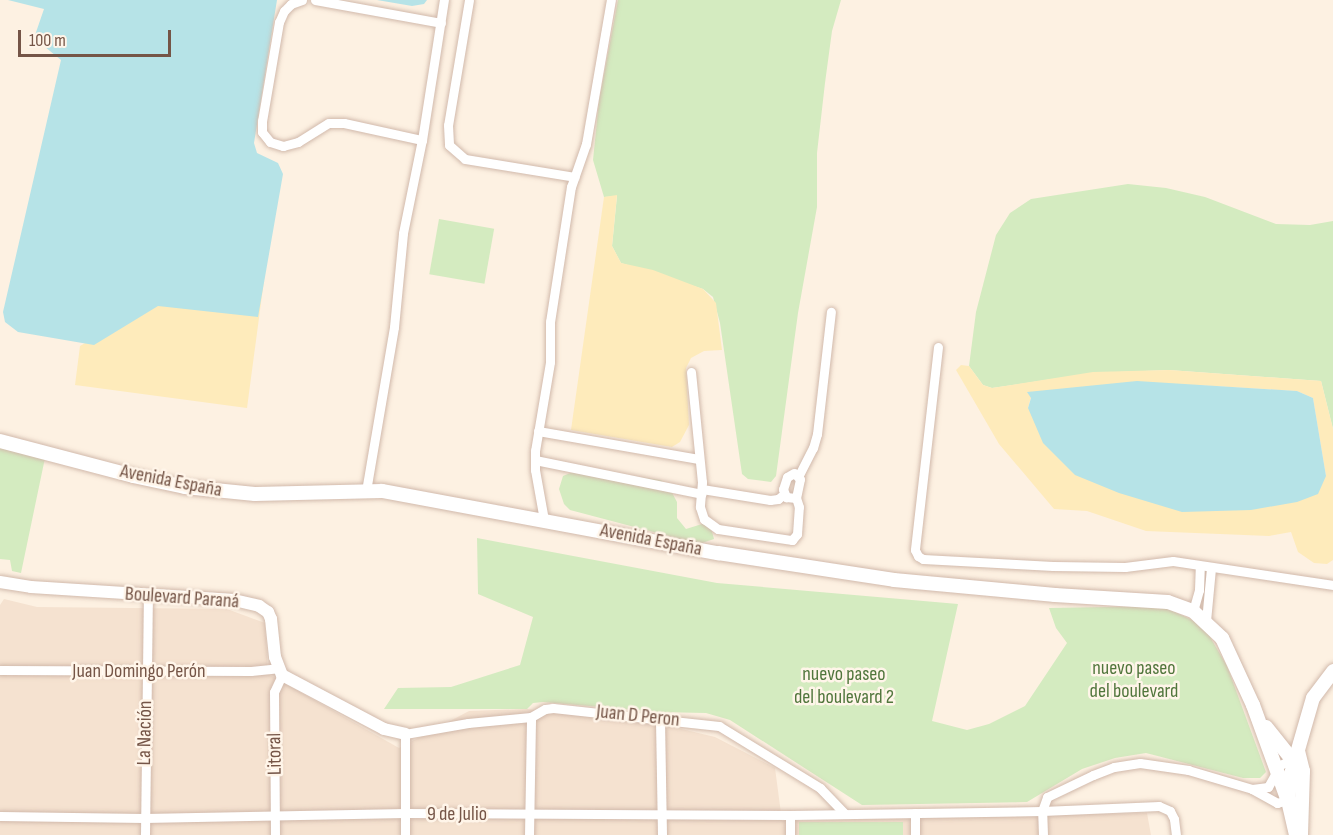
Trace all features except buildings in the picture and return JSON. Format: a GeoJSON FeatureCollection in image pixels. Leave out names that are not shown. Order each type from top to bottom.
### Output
{"type":"FeatureCollection","features":[{"type":"Feature","properties":{"kind":"main road","name":"Avenida España"},"geometry":{"type":"LineString","coordinates":[[0,441],[133,476],[227,492],[255,494],[366,490],[544,520],[718,553],[894,580],[1055,595],[1155,599],[1193,611],[1222,638],[1253,705],[1287,801],[1296,835]]}},
{"type":"Feature","properties":{"kind":"main road"},"geometry":{"type":"LineString","coordinates":[[1287,801],[1294,755],[1313,698],[1333,671]]}},
{"type":"Feature","properties":{"kind":"main road","name":"Avenida España"},"geometry":{"type":"LineString","coordinates":[[1253,705],[1294,755]]}},
{"type":"Feature","properties":{"kind":"main road"},"geometry":{"type":"LineString","coordinates":[[1294,755],[1304,794],[1301,835]]}},
{"type":"Feature","properties":{"kind":"street"},"geometry":{"type":"LineString","coordinates":[[302,0],[291,4],[284,11],[279,22],[262,121],[262,132],[270,142],[283,146],[298,142],[329,123],[344,123],[422,140]]}},
{"type":"Feature","properties":{"kind":"street"},"geometry":{"type":"LineString","coordinates":[[315,0],[441,23]]}},
{"type":"Feature","properties":{"kind":"street"},"geometry":{"type":"LineString","coordinates":[[366,490],[394,327],[403,233],[422,140],[444,0]]}},
{"type":"Feature","properties":{"kind":"street"},"geometry":{"type":"LineString","coordinates":[[469,0],[448,125],[449,145],[465,159],[575,177]]}},
{"type":"Feature","properties":{"kind":"street"},"geometry":{"type":"LineString","coordinates":[[544,520],[535,460],[550,362],[550,322],[571,187],[588,134],[611,0]]}},
{"type":"Feature","properties":{"kind":"street"},"geometry":{"type":"LineString","coordinates":[[690,372],[702,492],[701,514],[710,525],[718,529],[792,540],[797,534],[799,507],[796,498],[799,476],[813,448],[817,434],[831,312]]}},
{"type":"Feature","properties":{"kind":"street"},"geometry":{"type":"LineString","coordinates":[[938,347],[915,550],[918,556],[923,559],[1053,566],[1125,567],[1173,561],[1333,585]]}},
{"type":"Feature","properties":{"kind":"street"},"geometry":{"type":"LineString","coordinates":[[538,432],[699,459]]}},
{"type":"Feature","properties":{"kind":"street"},"geometry":{"type":"LineString","coordinates":[[535,460],[702,492],[770,500],[777,499],[784,494],[787,477],[794,473],[799,476]]}},
{"type":"Feature","properties":{"kind":"street"},"geometry":{"type":"LineString","coordinates":[[784,494],[792,500],[796,498]]}},
{"type":"Feature","properties":{"kind":"street"},"geometry":{"type":"LineString","coordinates":[[1193,611],[1199,590],[1200,566]]}},
{"type":"Feature","properties":{"kind":"street"},"geometry":{"type":"LineString","coordinates":[[1206,621],[1211,567]]}},
{"type":"Feature","properties":{"kind":"street","name":"Boulevard Paraná"},"geometry":{"type":"LineString","coordinates":[[0,582],[234,600],[259,606],[267,612],[271,619],[280,671]]}},
{"type":"Feature","properties":{"kind":"street","name":"La Nación"},"geometry":{"type":"LineString","coordinates":[[145,835],[148,595]]}},
{"type":"Feature","properties":{"kind":"street","name":"Juan Domingo Perón"},"geometry":{"type":"LineString","coordinates":[[0,670],[280,671]]}},
{"type":"Feature","properties":{"kind":"street"},"geometry":{"type":"LineString","coordinates":[[280,671],[384,729],[405,734],[405,835]]}},
{"type":"Feature","properties":{"kind":"street","name":"Litoral"},"geometry":{"type":"LineString","coordinates":[[274,835],[274,692],[280,671]]}},
{"type":"Feature","properties":{"kind":"street","name":"Juan D Peron"},"geometry":{"type":"LineString","coordinates":[[405,734],[468,723],[531,717],[545,709],[553,708],[660,720],[702,722],[731,731],[820,788],[845,814]]}},
{"type":"Feature","properties":{"kind":"street"},"geometry":{"type":"LineString","coordinates":[[530,835],[531,717]]}},
{"type":"Feature","properties":{"kind":"street"},"geometry":{"type":"LineString","coordinates":[[660,720],[662,835]]}},
{"type":"Feature","properties":{"kind":"street"},"geometry":{"type":"LineString","coordinates":[[1252,789],[1268,787],[1276,770],[1294,755]]}},
{"type":"Feature","properties":{"kind":"street"},"geometry":{"type":"LineString","coordinates":[[1043,835],[1042,811],[1047,797],[1114,767],[1140,763],[1188,770],[1252,789],[1277,803],[1304,794]]}},
{"type":"Feature","properties":{"kind":"street","name":"9 de Julio"},"geometry":{"type":"LineString","coordinates":[[0,816],[144,818],[405,813],[790,815],[1042,811],[1159,806],[1170,811],[1174,819],[1176,835]]}},
{"type":"Feature","properties":{"kind":"street"},"geometry":{"type":"LineString","coordinates":[[915,813],[915,835]]}},
{"type":"Feature","properties":{"kind":"street"},"geometry":{"type":"LineString","coordinates":[[790,815],[790,835]]}},
{"type":"Feature","properties":{"kind":"shaded area"},"geometry":{"type":"Polygon","coordinates":[[[4,599],[37,607],[227,609],[265,623],[268,674],[399,748],[469,711],[527,709],[665,725],[715,737],[775,768],[782,821],[1147,813],[1151,835],[0,835],[0,605],[4,599]]]}},
{"type":"Feature","properties":{"kind":"green space"},"geometry":{"type":"Polygon","coordinates":[[[618,0],[841,0],[832,31],[825,83],[817,153],[817,207],[798,313],[776,476],[771,482],[748,479],[742,474],[720,323],[713,297],[703,289],[621,263],[612,246],[617,196],[604,197],[593,160],[599,101],[618,0]]]}},
{"type":"Feature","properties":{"kind":"green space"},"geometry":{"type":"Polygon","coordinates":[[[1128,184],[1166,188],[1205,197],[1276,224],[1310,225],[1333,221],[1333,429],[1321,381],[1169,370],[1093,373],[992,388],[983,385],[969,366],[976,312],[996,235],[1010,213],[1031,199],[1128,184]]]}},
{"type":"Feature","properties":{"kind":"green space"},"geometry":{"type":"Polygon","coordinates":[[[439,219],[494,229],[484,284],[429,274],[439,219]]]}},
{"type":"Feature","properties":{"kind":"green space"},"geometry":{"type":"Polygon","coordinates":[[[0,447],[45,458],[21,573],[12,571],[10,560],[0,559],[0,447]]]}},
{"type":"Feature","properties":{"kind":"green space"},"geometry":{"type":"Polygon","coordinates":[[[580,469],[661,480],[670,489],[677,502],[677,518],[686,529],[702,524],[711,528],[714,539],[699,544],[570,510],[564,504],[559,489],[563,476],[580,469]]]}},
{"type":"Feature","properties":{"kind":"green space","name":"nuevo paseo del boulevard 2"},"geometry":{"type":"Polygon","coordinates":[[[477,538],[717,583],[958,604],[932,721],[967,730],[989,724],[1025,706],[1067,643],[1056,628],[1049,608],[1162,606],[1203,625],[1227,666],[1266,772],[1260,778],[1243,778],[1146,753],[1115,758],[1082,769],[1027,802],[862,805],[730,720],[706,713],[658,712],[543,702],[533,703],[527,709],[384,709],[398,688],[451,687],[520,665],[533,617],[478,594],[477,538]]]}},
{"type":"Feature","properties":{"kind":"green space"},"geometry":{"type":"Polygon","coordinates":[[[799,822],[903,822],[903,835],[799,835],[799,822]]]}},
{"type":"Feature","properties":{"kind":"sand"},"geometry":{"type":"Polygon","coordinates":[[[276,190],[247,408],[75,385],[80,346],[148,306],[276,190]]]}},
{"type":"Feature","properties":{"kind":"sand"},"geometry":{"type":"Polygon","coordinates":[[[617,195],[612,246],[621,263],[653,270],[703,289],[716,303],[722,350],[704,351],[691,358],[686,368],[689,425],[680,442],[672,447],[571,430],[604,197],[617,195]]]}},
{"type":"Feature","properties":{"kind":"sand"},"geometry":{"type":"Polygon","coordinates":[[[961,365],[969,366],[983,385],[992,388],[1093,372],[1169,370],[1321,381],[1333,429],[1333,560],[1327,564],[1314,563],[1298,552],[1291,532],[1269,536],[1146,531],[1087,511],[1054,509],[999,444],[956,370],[961,365]],[[1196,385],[1031,397],[1028,408],[1326,476],[1313,398],[1297,391],[1196,385]]]}},
{"type":"Feature","properties":{"kind":"water"},"geometry":{"type":"Polygon","coordinates":[[[8,0],[277,0],[254,143],[257,153],[278,163],[283,174],[258,317],[158,306],[94,345],[18,332],[5,322],[3,312],[61,60],[34,38],[44,9],[8,0]]]}},
{"type":"Feature","properties":{"kind":"water"},"geometry":{"type":"Polygon","coordinates":[[[377,0],[427,0],[424,4],[412,6],[377,0]]]}},
{"type":"Feature","properties":{"kind":"water"},"geometry":{"type":"Polygon","coordinates":[[[1137,381],[1297,391],[1313,398],[1326,476],[1318,494],[1297,502],[1251,510],[1182,512],[1119,493],[1075,475],[1043,443],[1028,408],[1031,398],[1027,392],[1137,381]]]}},
{"type":"Feature","properties":{"kind":"park label","name":"nuevo paseo del boulevard"},"geometry":{"type":"Point","coordinates":[1134,680]}}]}
